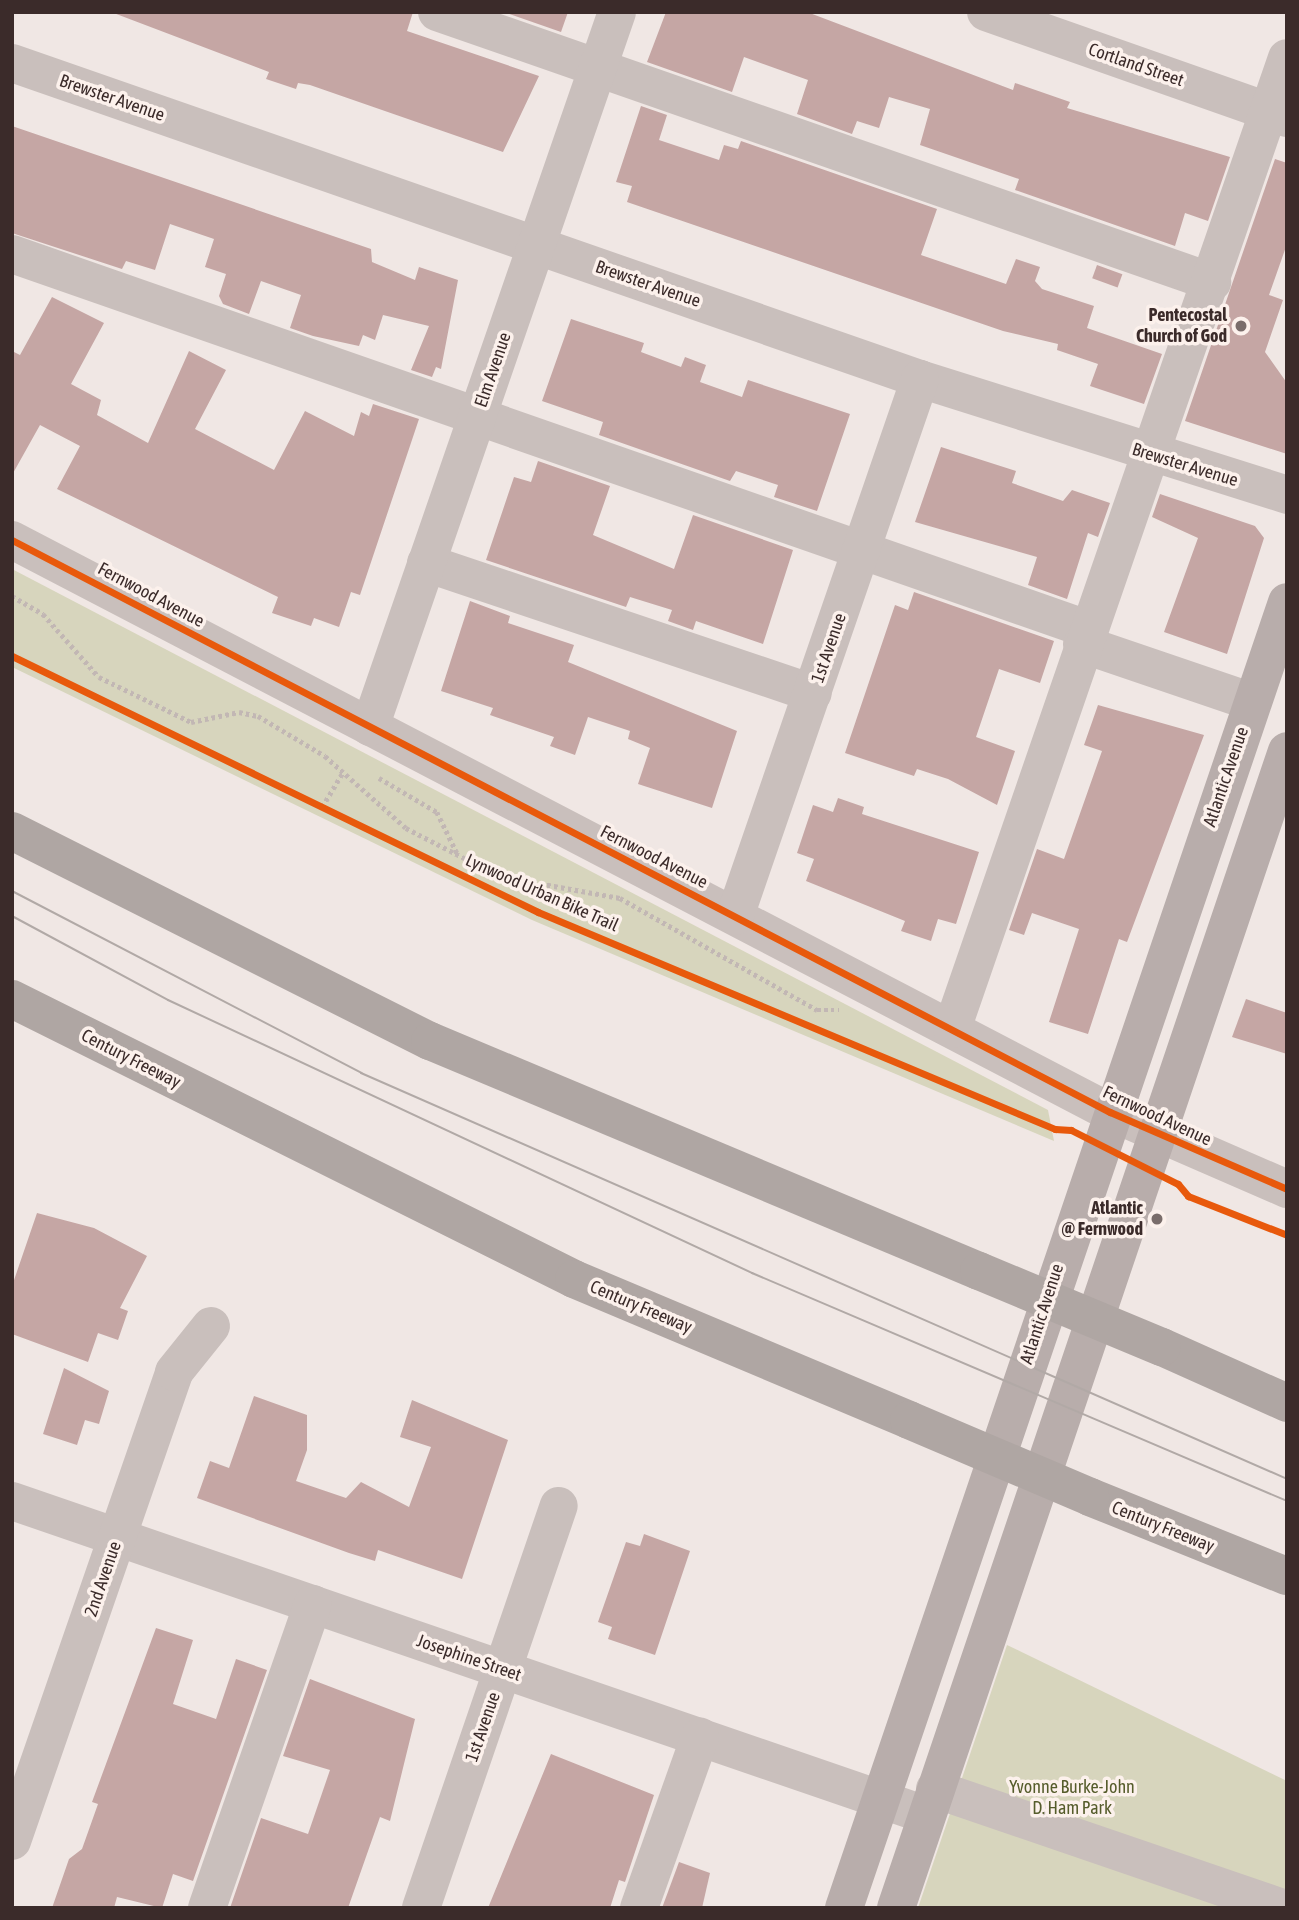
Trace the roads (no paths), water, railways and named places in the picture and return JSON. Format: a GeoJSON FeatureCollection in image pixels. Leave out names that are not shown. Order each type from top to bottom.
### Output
{"type":"FeatureCollection","features":[{"type":"Feature","properties":{"kind":"highway"},"geometry":{"type":"LineString","coordinates":[[12,831],[430,1041],[1178,1354],[1287,1403]]}},
{"type":"Feature","properties":{"kind":"highway","name":"Century Freeway"},"geometry":{"type":"LineString","coordinates":[[12,999],[574,1279],[1090,1497],[1287,1576]]}},
{"type":"Feature","properties":{"kind":"highway"},"geometry":{"type":"LineString","coordinates":[[1178,1354],[1287,1376]]}},
{"type":"Feature","properties":{"kind":"highway"},"geometry":{"type":"LineString","coordinates":[[1214,1548],[1287,1600]]}},
{"type":"Feature","properties":{"kind":"main road","name":"Atlantic Avenue"},"geometry":{"type":"LineString","coordinates":[[844,1908],[1110,1112],[1287,602]]}},
{"type":"Feature","properties":{"kind":"main road"},"geometry":{"type":"LineString","coordinates":[[895,1908],[1287,751]]}},
{"type":"Feature","properties":{"kind":"street"},"geometry":{"type":"LineString","coordinates":[[437,12],[1212,282]]}},
{"type":"Feature","properties":{"kind":"street","name":"Elm Avenue"},"geometry":{"type":"LineString","coordinates":[[370,727],[617,12]]}},
{"type":"Feature","properties":{"kind":"street","name":"Cortland Street"},"geometry":{"type":"LineString","coordinates":[[986,12],[1278,115]]}},
{"type":"Feature","properties":{"kind":"street"},"geometry":{"type":"LineString","coordinates":[[953,1029],[1085,636],[1212,282],[1278,115],[1287,58]]}},
{"type":"Feature","properties":{"kind":"street","name":"Brewster Avenue"},"geometry":{"type":"LineString","coordinates":[[12,63],[920,379],[1152,455],[1287,495]]}},
{"type":"Feature","properties":{"kind":"street"},"geometry":{"type":"LineString","coordinates":[[12,254],[863,550],[1252,702]]}},
{"type":"Feature","properties":{"kind":"street","name":"1st Avenue"},"geometry":{"type":"LineString","coordinates":[[735,916],[920,379]]}},
{"type":"Feature","properties":{"kind":"street","name":"Fernwood Avenue"},"geometry":{"type":"LineString","coordinates":[[12,540],[1110,1112],[1287,1189]]}},
{"type":"Feature","properties":{"kind":"street"},"geometry":{"type":"LineString","coordinates":[[426,564],[813,693]]}},
{"type":"Feature","properties":{"kind":"street","name":"2nd Avenue"},"geometry":{"type":"LineString","coordinates":[[12,1841],[174,1373],[211,1326]]}},
{"type":"Feature","properties":{"kind":"street","name":"Josephine Street"},"geometry":{"type":"LineString","coordinates":[[12,1501],[881,1799],[931,1802],[1282,1908]]}},
{"type":"Feature","properties":{"kind":"street","name":"1st Avenue"},"geometry":{"type":"LineString","coordinates":[[421,1908],[559,1506]]}},
{"type":"Feature","properties":{"kind":"street"},"geometry":{"type":"LineString","coordinates":[[207,1908],[313,1604]]}},
{"type":"Feature","properties":{"kind":"street"},"geometry":{"type":"LineString","coordinates":[[639,1908],[700,1737]]}},
{"type":"Feature","properties":{"kind":"tram line"},"geometry":{"type":"LineString","coordinates":[[12,891],[361,1073],[1287,1479]]}},
{"type":"Feature","properties":{"kind":"tram line"},"geometry":{"type":"LineString","coordinates":[[12,916],[168,1000],[752,1273],[1287,1501]]}},
{"type":"Feature","properties":{"kind":"place","name":"Pentecostal Church of God"},"geometry":{"type":"Point","coordinates":[1241,326]}},
{"type":"Feature","properties":{"kind":"place","name":"Atlantic @ Fernwood"},"geometry":{"type":"Point","coordinates":[1157,1219]}},
{"type":"Feature","properties":{"kind":"park label","name":"Yvonne Burke-John D. Ham Park"},"geometry":{"type":"Point","coordinates":[1072,1798]}}]}
